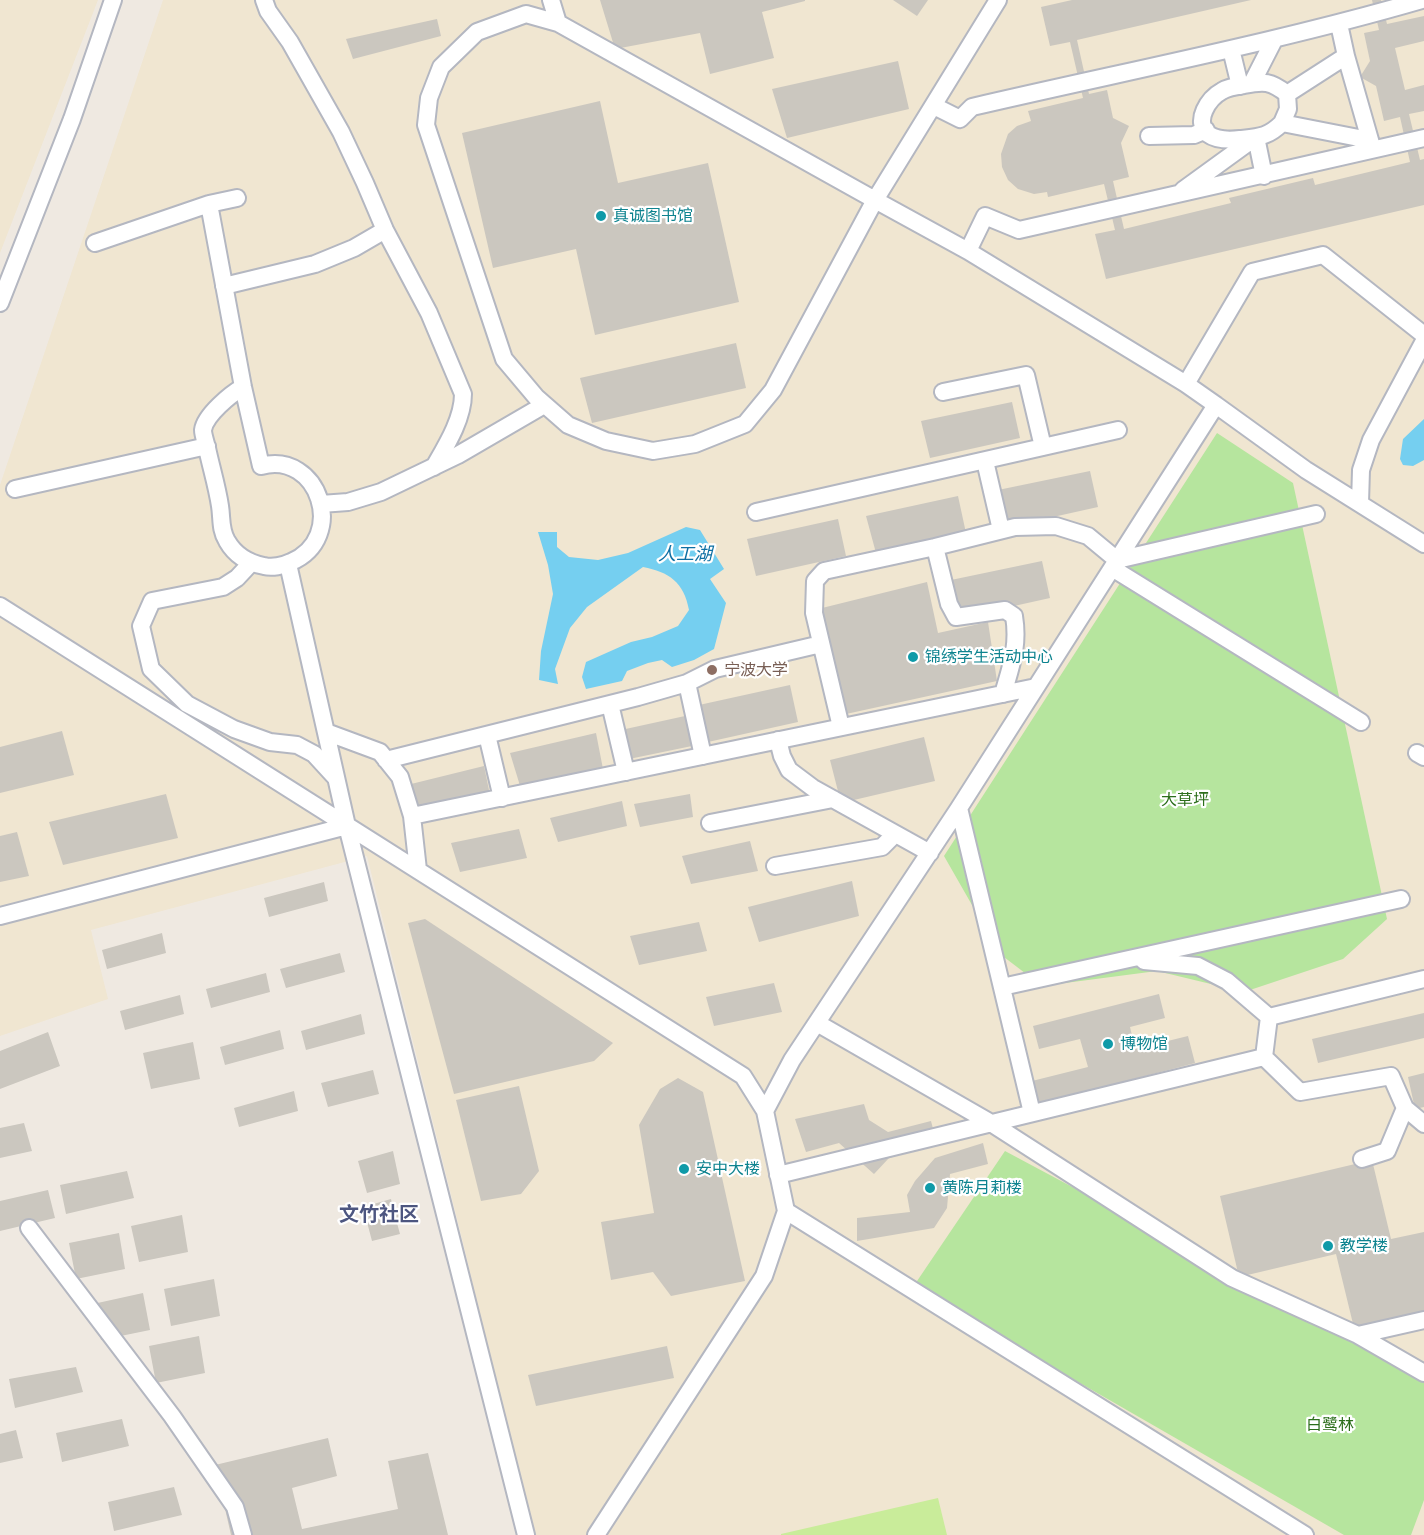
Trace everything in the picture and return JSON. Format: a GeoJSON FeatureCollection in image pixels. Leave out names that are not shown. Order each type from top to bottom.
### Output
{"type":"FeatureCollection","features":[{"type":"Feature","properties":{"kind":"street"},"geometry":{"type":"LineString","coordinates":[[0,303],[72,119],[113,0]]}},
{"type":"Feature","properties":{"kind":"street"},"geometry":{"type":"LineString","coordinates":[[264,0],[268,11],[290,42],[341,132],[384,230],[429,313],[463,394],[460,414],[434,467]]}},
{"type":"Feature","properties":{"kind":"street"},"geometry":{"type":"LineString","coordinates":[[551,0],[558,23]]}},
{"type":"Feature","properties":{"kind":"street"},"geometry":{"type":"LineString","coordinates":[[998,0],[875,200],[773,390],[745,424],[695,444],[653,451],[606,441],[568,425],[536,397],[504,359],[426,125],[429,98],[441,67],[477,32],[526,14],[558,23],[875,200],[968,251],[1186,384],[1306,470],[1424,544]]}},
{"type":"Feature","properties":{"kind":"street"},"geometry":{"type":"LineString","coordinates":[[934,106],[960,120],[972,107],[1274,40],[1422,0]]}},
{"type":"Feature","properties":{"kind":"street"},"geometry":{"type":"LineString","coordinates":[[1339,24],[1371,145]]}},
{"type":"Feature","properties":{"kind":"street"},"geometry":{"type":"LineString","coordinates":[[1246,84],[1274,40]]}},
{"type":"Feature","properties":{"kind":"street"},"geometry":{"type":"LineString","coordinates":[[1231,49],[1246,84]]}},
{"type":"Feature","properties":{"kind":"street"},"geometry":{"type":"LineString","coordinates":[[1287,94],[1346,56]]}},
{"type":"Feature","properties":{"kind":"street"},"geometry":{"type":"LineString","coordinates":[[1262,82],[1276,85],[1287,94],[1288,109],[1282,123],[1272,133],[1233,140],[1216,137],[1206,130],[1203,111],[1209,103],[1223,90],[1246,84],[1262,82]]}},
{"type":"Feature","properties":{"kind":"street"},"geometry":{"type":"LineString","coordinates":[[1282,123],[1371,145]]}},
{"type":"Feature","properties":{"kind":"street"},"geometry":{"type":"LineString","coordinates":[[1149,136],[1194,135],[1206,130]]}},
{"type":"Feature","properties":{"kind":"street"},"geometry":{"type":"LineString","coordinates":[[1256,137],[1264,176]]}},
{"type":"Feature","properties":{"kind":"street"},"geometry":{"type":"LineString","coordinates":[[1177,194],[1256,137]]}},
{"type":"Feature","properties":{"kind":"street"},"geometry":{"type":"LineString","coordinates":[[968,251],[985,216],[1019,230],[1264,176],[1371,145],[1424,138]]}},
{"type":"Feature","properties":{"kind":"street"},"geometry":{"type":"LineString","coordinates":[[95,243],[209,204],[237,198]]}},
{"type":"Feature","properties":{"kind":"street"},"geometry":{"type":"LineString","coordinates":[[209,204],[243,387],[261,466],[267,464],[284,466],[299,473],[312,484],[321,504],[323,515],[320,532],[312,547],[300,558],[288,564],[267,567],[251,563],[236,553],[226,540],[220,524],[220,507],[203,429],[210,416],[234,392],[243,387]]}},
{"type":"Feature","properties":{"kind":"street"},"geometry":{"type":"LineString","coordinates":[[224,286],[315,264],[354,248],[384,230]]}},
{"type":"Feature","properties":{"kind":"street"},"geometry":{"type":"LineString","coordinates":[[1186,384],[1252,272],[1323,255],[1424,335]]}},
{"type":"Feature","properties":{"kind":"street"},"geometry":{"type":"LineString","coordinates":[[1360,503],[1361,470],[1371,440],[1424,340]]}},
{"type":"Feature","properties":{"kind":"street"},"geometry":{"type":"LineString","coordinates":[[943,392],[1026,375],[1043,447]]}},
{"type":"Feature","properties":{"kind":"street"},"geometry":{"type":"LineString","coordinates":[[321,504],[348,502],[381,492],[434,467],[544,405]]}},
{"type":"Feature","properties":{"kind":"street"},"geometry":{"type":"LineString","coordinates":[[765,1111],[792,1060],[930,853],[1216,405]]}},
{"type":"Feature","properties":{"kind":"street"},"geometry":{"type":"LineString","coordinates":[[756,512],[1118,430]]}},
{"type":"Feature","properties":{"kind":"street"},"geometry":{"type":"LineString","coordinates":[[15,489],[207,446]]}},
{"type":"Feature","properties":{"kind":"street"},"geometry":{"type":"LineString","coordinates":[[985,461],[1000,530]]}},
{"type":"Feature","properties":{"kind":"street"},"geometry":{"type":"LineString","coordinates":[[1114,564],[1316,514]]}},
{"type":"Feature","properties":{"kind":"street"},"geometry":{"type":"LineString","coordinates":[[841,727],[814,613],[815,581],[824,571],[1015,527],[1056,525],[1088,536],[1114,564],[1361,722]]}},
{"type":"Feature","properties":{"kind":"street"},"geometry":{"type":"LineString","coordinates":[[935,547],[949,604],[956,617],[1005,610],[1014,616],[1017,635],[1015,652],[1003,694]]}},
{"type":"Feature","properties":{"kind":"street"},"geometry":{"type":"LineString","coordinates":[[251,563],[237,578],[223,587],[152,601],[141,626],[151,669],[187,704],[234,729],[270,742],[297,745],[314,754],[336,778]]}},
{"type":"Feature","properties":{"kind":"street"},"geometry":{"type":"LineString","coordinates":[[288,564],[347,826],[526,1535]]}},
{"type":"Feature","properties":{"kind":"street"},"geometry":{"type":"LineString","coordinates":[[0,606],[743,1076],[765,1111],[786,1211],[764,1276],[596,1535]]}},
{"type":"Feature","properties":{"kind":"street"},"geometry":{"type":"LineString","coordinates":[[386,760],[610,704],[687,683],[715,669],[821,644]]}},
{"type":"Feature","properties":{"kind":"street"},"geometry":{"type":"LineString","coordinates":[[687,683],[703,756]]}},
{"type":"Feature","properties":{"kind":"street"},"geometry":{"type":"LineString","coordinates":[[412,816],[1036,687]]}},
{"type":"Feature","properties":{"kind":"street"},"geometry":{"type":"LineString","coordinates":[[610,704],[626,772]]}},
{"type":"Feature","properties":{"kind":"street"},"geometry":{"type":"LineString","coordinates":[[326,732],[380,752],[400,777],[412,816],[418,870]]}},
{"type":"Feature","properties":{"kind":"street"},"geometry":{"type":"LineString","coordinates":[[487,735],[502,798]]}},
{"type":"Feature","properties":{"kind":"street"},"geometry":{"type":"LineString","coordinates":[[778,740],[789,770],[813,788],[930,853]]}},
{"type":"Feature","properties":{"kind":"street"},"geometry":{"type":"LineString","coordinates":[[710,823],[833,799]]}},
{"type":"Feature","properties":{"kind":"street"},"geometry":{"type":"LineString","coordinates":[[959,808],[1032,1113]]}},
{"type":"Feature","properties":{"kind":"street"},"geometry":{"type":"LineString","coordinates":[[0,916],[347,826]]}},
{"type":"Feature","properties":{"kind":"street"},"geometry":{"type":"LineString","coordinates":[[774,866],[882,847],[896,834]]}},
{"type":"Feature","properties":{"kind":"street"},"geometry":{"type":"LineString","coordinates":[[1002,987],[1401,899]]}},
{"type":"Feature","properties":{"kind":"street"},"geometry":{"type":"LineString","coordinates":[[1126,960],[1198,966],[1227,981],[1269,1017]]}},
{"type":"Feature","properties":{"kind":"street"},"geometry":{"type":"LineString","coordinates":[[1269,1017],[1424,979]]}},
{"type":"Feature","properties":{"kind":"street"},"geometry":{"type":"LineString","coordinates":[[1264,1057],[1269,1017]]}},
{"type":"Feature","properties":{"kind":"street"},"geometry":{"type":"LineString","coordinates":[[817,1023],[991,1123],[1232,1278],[1358,1335],[1424,1373]]}},
{"type":"Feature","properties":{"kind":"street"},"geometry":{"type":"LineString","coordinates":[[778,1175],[1264,1057]]}},
{"type":"Feature","properties":{"kind":"street"},"geometry":{"type":"LineString","coordinates":[[1264,1057],[1300,1092],[1391,1076],[1405,1108],[1424,1124]]}},
{"type":"Feature","properties":{"kind":"street"},"geometry":{"type":"LineString","coordinates":[[1362,1159],[1387,1151],[1405,1108]]}},
{"type":"Feature","properties":{"kind":"street"},"geometry":{"type":"LineString","coordinates":[[786,1211],[1305,1535]]}},
{"type":"Feature","properties":{"kind":"street"},"geometry":{"type":"LineString","coordinates":[[29,1228],[172,1416],[235,1507],[243,1535]]}},
{"type":"Feature","properties":{"kind":"street"},"geometry":{"type":"LineString","coordinates":[[1358,1335],[1424,1320]]}},
{"type":"Feature","properties":{"kind":"shaded area"},"geometry":{"type":"Polygon","coordinates":[[[0,0],[98,0],[0,253],[0,0]]]}},
{"type":"Feature","properties":{"kind":"shaded area","name":"宁波大学"},"geometry":{"type":"Polygon","coordinates":[[[163,0],[1424,0],[1424,1535],[531,1535],[465,1251],[367,856],[91,930],[108,999],[0,1036],[0,485],[163,0]]]}},
{"type":"Feature","properties":{"kind":"green space","name":"大草坪"},"geometry":{"type":"Polygon","coordinates":[[[1217,433],[1293,483],[1387,919],[1343,959],[1244,992],[1157,971],[1042,986],[1000,954],[944,856],[1217,433]]]}},
{"type":"Feature","properties":{"kind":"green space","name":"白鹭林"},"geometry":{"type":"Polygon","coordinates":[[[1005,1151],[1424,1375],[1424,1500],[1411,1535],[1344,1535],[913,1287],[1005,1151]]]}},
{"type":"Feature","properties":{"kind":"green space"},"geometry":{"type":"Polygon","coordinates":[[[938,1498],[947,1535],[781,1535],[781,1534],[938,1498]]]}},
{"type":"Feature","properties":{"kind":"water"},"geometry":{"type":"Polygon","coordinates":[[[1424,419],[1424,460],[1413,466],[1403,465],[1400,459],[1403,439],[1424,419]]]}},
{"type":"Feature","properties":{"kind":"water","name":"人工湖"},"geometry":{"type":"Polygon","coordinates":[[[686,527],[700,530],[724,569],[710,579],[726,603],[714,649],[694,660],[672,667],[662,660],[648,663],[627,671],[622,681],[586,689],[582,677],[586,662],[631,642],[652,637],[678,626],[689,610],[683,592],[674,580],[668,575],[643,567],[587,607],[570,628],[555,669],[558,684],[539,680],[541,651],[553,594],[548,565],[538,532],[557,532],[557,547],[569,557],[598,560],[628,553],[686,527]]]}},
{"type":"Feature","properties":{"kind":"building"},"geometry":{"type":"Polygon","coordinates":[[[600,0],[805,1],[762,12],[774,58],[710,74],[700,33],[615,49],[600,0]]]}},
{"type":"Feature","properties":{"kind":"building"},"geometry":{"type":"Polygon","coordinates":[[[893,0],[928,0],[917,16],[893,0]]]}},
{"type":"Feature","properties":{"kind":"building"},"geometry":{"type":"Polygon","coordinates":[[[1072,0],[1251,0],[1077,40],[1089,94],[1107,90],[1113,118],[1129,126],[1121,143],[1129,177],[1113,181],[1124,229],[1231,203],[1229,198],[1313,178],[1315,185],[1410,162],[1400,117],[1384,121],[1376,86],[1360,77],[1370,61],[1364,33],[1379,30],[1372,0],[1381,0],[1387,24],[1424,16],[1424,41],[1395,48],[1405,90],[1424,85],[1424,111],[1409,114],[1420,160],[1424,159],[1424,205],[1106,279],[1095,234],[1115,230],[1104,184],[1048,197],[1047,192],[1034,194],[1018,189],[1008,180],[1002,167],[1001,154],[1008,134],[1017,126],[1031,121],[1028,111],[1083,98],[1070,42],[1050,46],[1041,7],[1072,0]]]}},
{"type":"Feature","properties":{"kind":"building"},"geometry":{"type":"Polygon","coordinates":[[[437,19],[441,36],[353,59],[346,39],[437,19]]]}},
{"type":"Feature","properties":{"kind":"building"},"geometry":{"type":"Polygon","coordinates":[[[898,61],[909,109],[787,138],[772,89],[898,61]]]}},
{"type":"Feature","properties":{"kind":"building","name":"真诚图书馆"},"geometry":{"type":"Polygon","coordinates":[[[600,101],[618,183],[708,163],[739,302],[595,335],[576,249],[493,268],[462,133],[600,101]]]}},
{"type":"Feature","properties":{"kind":"building"},"geometry":{"type":"Polygon","coordinates":[[[736,343],[746,388],[592,423],[580,378],[736,343]]]}},
{"type":"Feature","properties":{"kind":"building"},"geometry":{"type":"Polygon","coordinates":[[[1012,402],[1020,438],[930,458],[921,421],[1012,402]]]}},
{"type":"Feature","properties":{"kind":"building"},"geometry":{"type":"Polygon","coordinates":[[[1090,471],[1098,507],[1008,527],[998,490],[1090,471]]]}},
{"type":"Feature","properties":{"kind":"building"},"geometry":{"type":"Polygon","coordinates":[[[958,496],[966,533],[876,553],[866,516],[958,496]]]}},
{"type":"Feature","properties":{"kind":"building"},"geometry":{"type":"Polygon","coordinates":[[[838,519],[846,556],[756,576],[747,539],[838,519]]]}},
{"type":"Feature","properties":{"kind":"building"},"geometry":{"type":"Polygon","coordinates":[[[1042,561],[1050,598],[960,618],[951,580],[1042,561]]]}},
{"type":"Feature","properties":{"kind":"building","name":"锦绣学生活动中心"},"geometry":{"type":"Polygon","coordinates":[[[927,582],[938,633],[988,622],[997,681],[846,714],[822,608],[927,582]]]}},
{"type":"Feature","properties":{"kind":"building"},"geometry":{"type":"Polygon","coordinates":[[[790,685],[798,722],[708,742],[699,705],[790,685]]]}},
{"type":"Feature","properties":{"kind":"building"},"geometry":{"type":"Polygon","coordinates":[[[685,716],[692,746],[629,759],[621,730],[685,716]]]}},
{"type":"Feature","properties":{"kind":"building"},"geometry":{"type":"Polygon","coordinates":[[[62,731],[74,775],[0,793],[0,747],[62,731]]]}},
{"type":"Feature","properties":{"kind":"building"},"geometry":{"type":"Polygon","coordinates":[[[596,733],[603,769],[521,789],[510,753],[596,733]]]}},
{"type":"Feature","properties":{"kind":"building"},"geometry":{"type":"Polygon","coordinates":[[[924,737],[935,781],[841,803],[830,760],[924,737]]]}},
{"type":"Feature","properties":{"kind":"building"},"geometry":{"type":"Polygon","coordinates":[[[484,766],[490,795],[416,812],[407,785],[484,766]]]}},
{"type":"Feature","properties":{"kind":"building"},"geometry":{"type":"Polygon","coordinates":[[[166,794],[178,838],[63,865],[49,822],[166,794]]]}},
{"type":"Feature","properties":{"kind":"building"},"geometry":{"type":"Polygon","coordinates":[[[690,794],[693,817],[640,827],[634,804],[690,794]]]}},
{"type":"Feature","properties":{"kind":"building"},"geometry":{"type":"Polygon","coordinates":[[[622,801],[627,826],[558,842],[550,818],[622,801]]]}},
{"type":"Feature","properties":{"kind":"building"},"geometry":{"type":"Polygon","coordinates":[[[519,829],[527,858],[460,872],[451,843],[519,829]]]}},
{"type":"Feature","properties":{"kind":"building"},"geometry":{"type":"Polygon","coordinates":[[[17,832],[29,876],[0,882],[0,836],[17,832]]]}},
{"type":"Feature","properties":{"kind":"building"},"geometry":{"type":"Polygon","coordinates":[[[750,841],[758,871],[691,884],[682,856],[750,841]]]}},
{"type":"Feature","properties":{"kind":"building"},"geometry":{"type":"Polygon","coordinates":[[[852,881],[859,916],[759,942],[748,907],[852,881]]]}},
{"type":"Feature","properties":{"kind":"building"},"geometry":{"type":"Polygon","coordinates":[[[324,882],[328,901],[269,917],[264,898],[324,882]]]}},
{"type":"Feature","properties":{"kind":"building"},"geometry":{"type":"Polygon","coordinates":[[[425,919],[613,1043],[594,1061],[454,1094],[408,923],[425,919]]]}},
{"type":"Feature","properties":{"kind":"building"},"geometry":{"type":"Polygon","coordinates":[[[699,922],[707,951],[639,965],[630,936],[699,922]]]}},
{"type":"Feature","properties":{"kind":"building"},"geometry":{"type":"Polygon","coordinates":[[[162,933],[166,953],[107,969],[102,950],[162,933]]]}},
{"type":"Feature","properties":{"kind":"building"},"geometry":{"type":"Polygon","coordinates":[[[340,953],[345,972],[286,988],[280,969],[340,953]]]}},
{"type":"Feature","properties":{"kind":"building"},"geometry":{"type":"Polygon","coordinates":[[[266,973],[270,992],[211,1008],[206,989],[266,973]]]}},
{"type":"Feature","properties":{"kind":"building"},"geometry":{"type":"Polygon","coordinates":[[[774,983],[782,1012],[714,1026],[706,997],[774,983]]]}},
{"type":"Feature","properties":{"kind":"building","name":"博物馆"},"geometry":{"type":"Polygon","coordinates":[[[1159,994],[1165,1018],[1130,1027],[1135,1049],[1188,1036],[1195,1063],[1038,1104],[1032,1081],[1088,1067],[1080,1039],[1039,1049],[1033,1026],[1159,994]]]}},
{"type":"Feature","properties":{"kind":"building"},"geometry":{"type":"Polygon","coordinates":[[[180,995],[184,1014],[125,1030],[120,1011],[180,995]]]}},
{"type":"Feature","properties":{"kind":"building"},"geometry":{"type":"Polygon","coordinates":[[[1424,1013],[1424,1038],[1318,1063],[1312,1039],[1424,1013]]]}},
{"type":"Feature","properties":{"kind":"building"},"geometry":{"type":"Polygon","coordinates":[[[361,1014],[365,1034],[306,1050],[301,1031],[361,1014]]]}},
{"type":"Feature","properties":{"kind":"building"},"geometry":{"type":"Polygon","coordinates":[[[280,1030],[284,1049],[225,1065],[220,1047],[280,1030]]]}},
{"type":"Feature","properties":{"kind":"building"},"geometry":{"type":"Polygon","coordinates":[[[48,1032],[60,1066],[0,1089],[0,1051],[48,1032]]]}},
{"type":"Feature","properties":{"kind":"building"},"geometry":{"type":"Polygon","coordinates":[[[193,1042],[200,1079],[151,1089],[143,1053],[193,1042]]]}},
{"type":"Feature","properties":{"kind":"building"},"geometry":{"type":"Polygon","coordinates":[[[373,1070],[379,1094],[328,1107],[321,1083],[373,1070]]]}},
{"type":"Feature","properties":{"kind":"building"},"geometry":{"type":"Polygon","coordinates":[[[1424,1073],[1424,1107],[1415,1109],[1408,1077],[1424,1073]]]}},
{"type":"Feature","properties":{"kind":"building","name":"安中大楼"},"geometry":{"type":"Polygon","coordinates":[[[678,1078],[703,1092],[745,1281],[671,1296],[653,1272],[611,1280],[601,1222],[654,1213],[639,1125],[660,1089],[678,1078]]]}},
{"type":"Feature","properties":{"kind":"building"},"geometry":{"type":"Polygon","coordinates":[[[519,1086],[539,1171],[521,1194],[481,1201],[456,1100],[519,1086]]]}},
{"type":"Feature","properties":{"kind":"building"},"geometry":{"type":"Polygon","coordinates":[[[294,1091],[298,1111],[239,1127],[234,1108],[294,1091]]]}},
{"type":"Feature","properties":{"kind":"building"},"geometry":{"type":"Polygon","coordinates":[[[864,1104],[869,1120],[888,1132],[931,1121],[937,1144],[889,1158],[874,1174],[839,1143],[806,1152],[795,1119],[864,1104]]]}},
{"type":"Feature","properties":{"kind":"building"},"geometry":{"type":"Polygon","coordinates":[[[24,1123],[32,1151],[0,1158],[0,1128],[24,1123]]]}},
{"type":"Feature","properties":{"kind":"building","name":"黄陈月莉楼"},"geometry":{"type":"Polygon","coordinates":[[[983,1143],[988,1164],[950,1174],[947,1208],[934,1228],[857,1241],[857,1218],[910,1212],[907,1195],[915,1181],[935,1158],[983,1143]]]}},
{"type":"Feature","properties":{"kind":"building"},"geometry":{"type":"Polygon","coordinates":[[[393,1151],[400,1184],[367,1193],[358,1161],[393,1151]]]}},
{"type":"Feature","properties":{"kind":"building","name":"教学楼"},"geometry":{"type":"Polygon","coordinates":[[[1372,1160],[1391,1239],[1424,1232],[1424,1315],[1355,1332],[1336,1254],[1239,1277],[1220,1196],[1372,1160]]]}},
{"type":"Feature","properties":{"kind":"building"},"geometry":{"type":"Polygon","coordinates":[[[127,1171],[134,1198],[66,1214],[60,1185],[127,1171]]]}},
{"type":"Feature","properties":{"kind":"building"},"geometry":{"type":"Polygon","coordinates":[[[48,1190],[55,1218],[0,1231],[0,1201],[48,1190]]]}},
{"type":"Feature","properties":{"kind":"building"},"geometry":{"type":"Polygon","coordinates":[[[391,1199],[394,1213],[407,1210],[410,1219],[397,1223],[400,1234],[372,1241],[363,1207],[391,1199]]]}},
{"type":"Feature","properties":{"kind":"building"},"geometry":{"type":"Polygon","coordinates":[[[182,1215],[188,1252],[139,1262],[131,1226],[182,1215]]]}},
{"type":"Feature","properties":{"kind":"building"},"geometry":{"type":"Polygon","coordinates":[[[119,1233],[125,1269],[76,1279],[69,1243],[119,1233]]]}},
{"type":"Feature","properties":{"kind":"building"},"geometry":{"type":"Polygon","coordinates":[[[214,1279],[220,1316],[171,1326],[164,1289],[214,1279]]]}},
{"type":"Feature","properties":{"kind":"building"},"geometry":{"type":"Polygon","coordinates":[[[143,1293],[150,1330],[101,1340],[93,1304],[143,1293]]]}},
{"type":"Feature","properties":{"kind":"building"},"geometry":{"type":"Polygon","coordinates":[[[199,1336],[205,1373],[156,1383],[149,1346],[199,1336]]]}},
{"type":"Feature","properties":{"kind":"building"},"geometry":{"type":"Polygon","coordinates":[[[667,1346],[674,1378],[536,1406],[528,1375],[667,1346]]]}},
{"type":"Feature","properties":{"kind":"building"},"geometry":{"type":"Polygon","coordinates":[[[76,1367],[83,1392],[15,1408],[9,1379],[76,1367]]]}},
{"type":"Feature","properties":{"kind":"building"},"geometry":{"type":"Polygon","coordinates":[[[122,1419],[129,1446],[62,1462],[56,1433],[122,1419]]]}},
{"type":"Feature","properties":{"kind":"building"},"geometry":{"type":"Polygon","coordinates":[[[16,1430],[23,1458],[0,1463],[0,1434],[16,1430]]]}},
{"type":"Feature","properties":{"kind":"building"},"geometry":{"type":"Polygon","coordinates":[[[328,1438],[337,1476],[292,1488],[302,1529],[398,1509],[388,1461],[428,1453],[448,1535],[231,1535],[215,1465],[328,1438]]]}},
{"type":"Feature","properties":{"kind":"building"},"geometry":{"type":"Polygon","coordinates":[[[174,1487],[182,1515],[114,1531],[108,1502],[174,1487]]]}},
{"type":"Feature","properties":{"kind":"place","name":"真诚图书馆"},"geometry":{"type":"Point","coordinates":[601,216]}},
{"type":"Feature","properties":{"kind":"place","name":"锦绣学生活动中心"},"geometry":{"type":"Point","coordinates":[913,657]}},
{"type":"Feature","properties":{"kind":"place","name":"宁波大学"},"geometry":{"type":"Point","coordinates":[712,670]}},
{"type":"Feature","properties":{"kind":"place","name":"博物馆"},"geometry":{"type":"Point","coordinates":[1108,1044]}},
{"type":"Feature","properties":{"kind":"place","name":"安中大楼"},"geometry":{"type":"Point","coordinates":[684,1169]}},
{"type":"Feature","properties":{"kind":"place","name":"黄陈月莉楼"},"geometry":{"type":"Point","coordinates":[930,1188]}},
{"type":"Feature","properties":{"kind":"place","name":"教学楼"},"geometry":{"type":"Point","coordinates":[1328,1246]}},
{"type":"Feature","properties":{"kind":"district","name":"文竹社区"},"geometry":{"type":"Point","coordinates":[379,1215]}}]}
